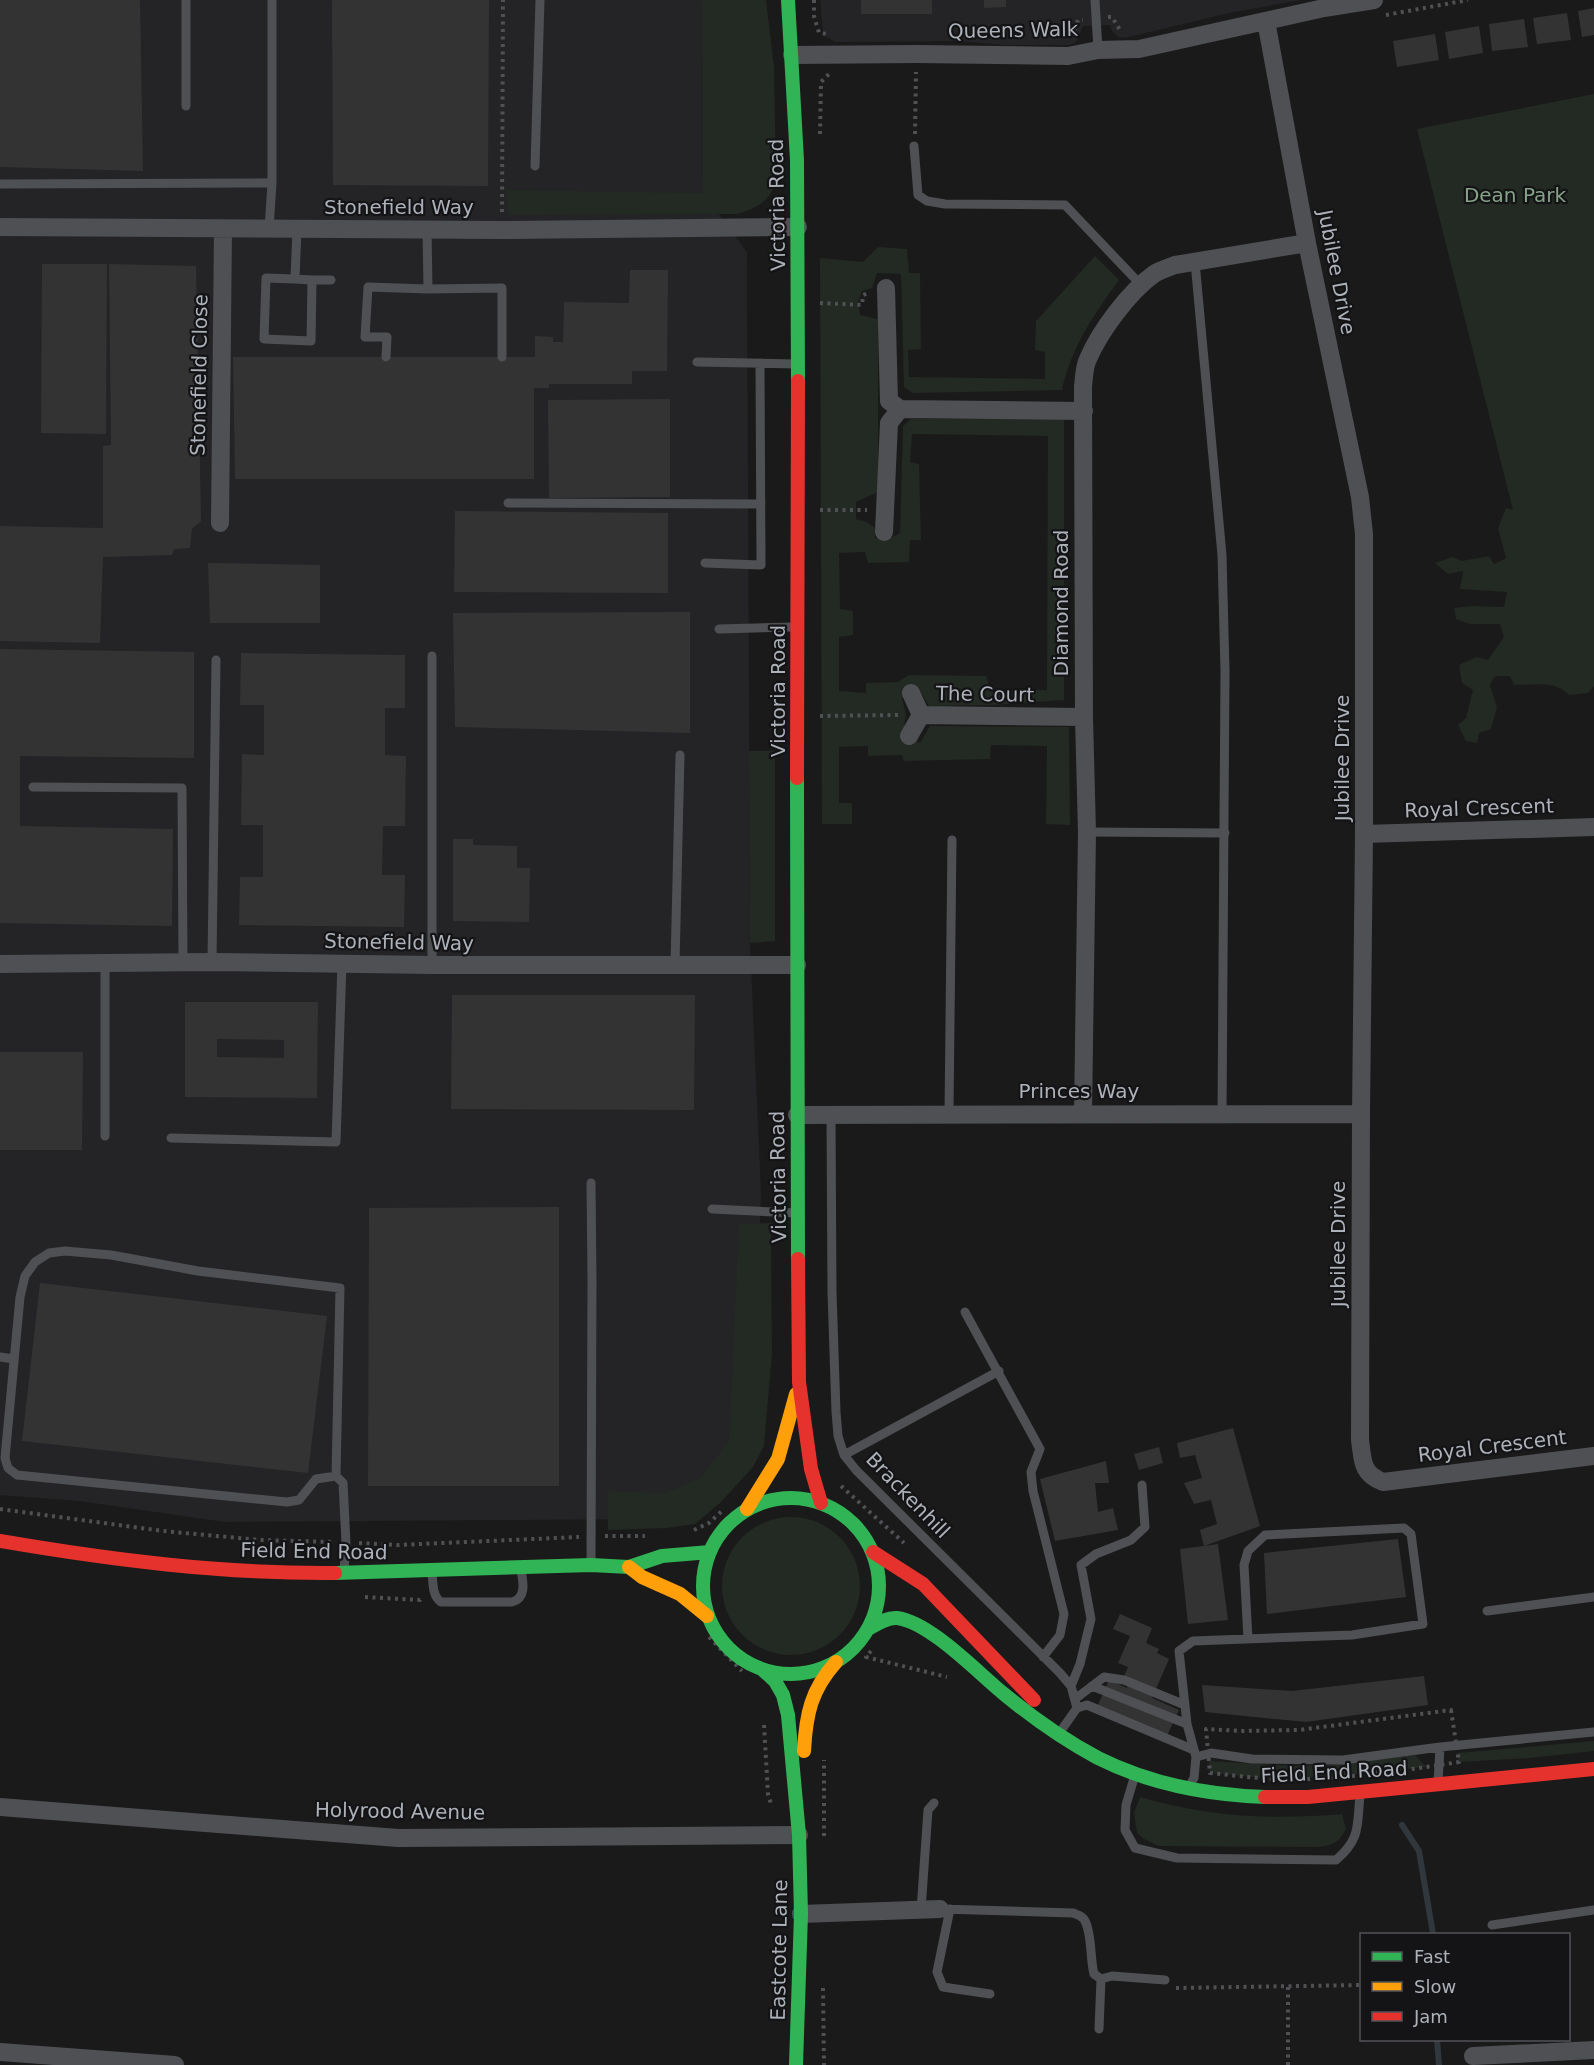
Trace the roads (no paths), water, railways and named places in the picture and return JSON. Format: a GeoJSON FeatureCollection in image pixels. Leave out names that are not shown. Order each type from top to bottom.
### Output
{"type":"FeatureCollection","features":[{"type":"Feature","properties":{"kind":"street","name":"Victoria Road"},"geometry":{"type":"LineString","coordinates":[[788,0],[798,227],[799,1382],[810,1459],[821,1503]]}},
{"type":"Feature","properties":{"kind":"street","name":"Queens Walk"},"geometry":{"type":"LineString","coordinates":[[792,55],[1068,56],[1098,50],[1139,49],[1266,21],[1374,8]]}},
{"type":"Feature","properties":{"kind":"street","name":"Jubilee Drive"},"geometry":{"type":"LineString","coordinates":[[1266,21],[1307,243],[1361,506],[1365,575],[1365,834],[1360,1114],[1360,1440],[1363,1465],[1372,1477],[1383,1482],[1395,1481]]}},
{"type":"Feature","properties":{"kind":"street","name":"Stonefield Way"},"geometry":{"type":"LineString","coordinates":[[0,226],[427,230],[798,227]]}},
{"type":"Feature","properties":{"kind":"street","name":"Stonefield Close"},"geometry":{"type":"LineString","coordinates":[[220,523],[223,229]]}},
{"type":"Feature","properties":{"kind":"street","name":"Diamond Road"},"geometry":{"type":"LineString","coordinates":[[1083,1114],[1087,832],[1084,717],[1083,387],[1087,361],[1115,316],[1141,285],[1156,273],[1175,265],[1307,243]]}},
{"type":"Feature","properties":{"kind":"street"},"geometry":{"type":"LineString","coordinates":[[881,289],[889,401],[900,409],[1084,411]]}},
{"type":"Feature","properties":{"kind":"street"},"geometry":{"type":"LineString","coordinates":[[884,532],[889,423],[900,409]]}},
{"type":"Feature","properties":{"kind":"street"},"geometry":{"type":"LineString","coordinates":[[909,736],[921,715],[911,693]]}},
{"type":"Feature","properties":{"kind":"street","name":"The Court"},"geometry":{"type":"LineString","coordinates":[[921,715],[1084,717]]}},
{"type":"Feature","properties":{"kind":"street","name":"Royal Crescent"},"geometry":{"type":"LineString","coordinates":[[1365,834],[1594,827]]}},
{"type":"Feature","properties":{"kind":"street","name":"Stonefield Way"},"geometry":{"type":"LineString","coordinates":[[0,964],[212,962],[432,965],[797,965]]}},
{"type":"Feature","properties":{"kind":"street","name":"Princes Way"},"geometry":{"type":"LineString","coordinates":[[797,1114],[1360,1114]]}},
{"type":"Feature","properties":{"kind":"street","name":"Victoria Road"},"geometry":{"type":"LineString","coordinates":[[747,1509],[778,1459],[799,1382]]}},
{"type":"Feature","properties":{"kind":"street","name":"Royal Crescent"},"geometry":{"type":"LineString","coordinates":[[1395,1481],[1594,1456]]}},
{"type":"Feature","properties":{"kind":"street"},"geometry":{"type":"LineString","coordinates":[[796,1497],[821,1503],[839,1511],[854,1524],[873,1552],[879,1582],[877,1606],[868,1629],[854,1648],[836,1662],[813,1671],[788,1674],[763,1670],[738,1656],[721,1638],[708,1616],[703,1580],[710,1552],[725,1527],[747,1509],[770,1500],[796,1497]]}},
{"type":"Feature","properties":{"kind":"street","name":"Field End Road"},"geometry":{"type":"LineString","coordinates":[[0,1541],[82,1556],[194,1568],[283,1573],[591,1565],[629,1568],[662,1556],[710,1552]]}},
{"type":"Feature","properties":{"kind":"street","name":"Field End Road"},"geometry":{"type":"LineString","coordinates":[[873,1552],[923,1584],[1060,1732]]}},
{"type":"Feature","properties":{"kind":"street","name":"Field End Road"},"geometry":{"type":"LineString","coordinates":[[629,1568],[642,1577],[680,1594],[708,1616]]}},
{"type":"Feature","properties":{"kind":"street","name":"Field End Road"},"geometry":{"type":"LineString","coordinates":[[868,1629],[880,1622],[896,1618],[918,1626],[942,1641],[974,1670],[1098,1758],[1135,1774],[1187,1789],[1223,1795],[1268,1798],[1308,1797],[1594,1769]]}},
{"type":"Feature","properties":{"kind":"street","name":"Eastcote Lane"},"geometry":{"type":"LineString","coordinates":[[799,1835],[805,1726],[808,1710],[822,1676],[836,1662]]}},
{"type":"Feature","properties":{"kind":"street","name":"Eastcote Lane"},"geometry":{"type":"LineString","coordinates":[[763,1670],[775,1681],[783,1695],[788,1715],[799,1835],[801,1914],[796,2065]]}},
{"type":"Feature","properties":{"kind":"street","name":"Holyrood Avenue"},"geometry":{"type":"LineString","coordinates":[[0,1807],[398,1838],[799,1835]]}},
{"type":"Feature","properties":{"kind":"street"},"geometry":{"type":"LineString","coordinates":[[801,1914],[945,1909]]}},
{"type":"Feature","properties":{"kind":"street"},"geometry":{"type":"LineString","coordinates":[[1473,2056],[1594,2050]]}},
{"type":"Feature","properties":{"kind":"street"},"geometry":{"type":"LineString","coordinates":[[0,2052],[176,2065]]}},
{"type":"Feature","properties":{"kind":"lane"},"geometry":{"type":"LineString","coordinates":[[186,0],[186,106]]}},
{"type":"Feature","properties":{"kind":"lane"},"geometry":{"type":"LineString","coordinates":[[269,229],[272,183],[272,0]]}},
{"type":"Feature","properties":{"kind":"lane"},"geometry":{"type":"LineString","coordinates":[[535,166],[540,0]]}},
{"type":"Feature","properties":{"kind":"lane"},"geometry":{"type":"LineString","coordinates":[[1095,0],[1098,50]]}},
{"type":"Feature","properties":{"kind":"lane"},"geometry":{"type":"LineString","coordinates":[[914,147],[918,195],[927,201],[945,204],[1065,205],[1141,285]]}},
{"type":"Feature","properties":{"kind":"lane"},"geometry":{"type":"LineString","coordinates":[[0,184],[272,183]]}},
{"type":"Feature","properties":{"kind":"lane"},"geometry":{"type":"LineString","coordinates":[[295,279],[297,229]]}},
{"type":"Feature","properties":{"kind":"lane"},"geometry":{"type":"LineString","coordinates":[[427,230],[428,289]]}},
{"type":"Feature","properties":{"kind":"lane"},"geometry":{"type":"LineString","coordinates":[[1195,262],[1222,555],[1225,670],[1222,1115]]}},
{"type":"Feature","properties":{"kind":"lane"},"geometry":{"type":"LineString","coordinates":[[312,280],[311,341],[264,339],[267,278],[331,280]]}},
{"type":"Feature","properties":{"kind":"lane"},"geometry":{"type":"LineString","coordinates":[[386,357],[387,337],[365,337],[368,287],[502,288],[502,357]]}},
{"type":"Feature","properties":{"kind":"lane"},"geometry":{"type":"LineString","coordinates":[[697,362],[798,364]]}},
{"type":"Feature","properties":{"kind":"lane"},"geometry":{"type":"LineString","coordinates":[[705,563],[761,565],[760,363]]}},
{"type":"Feature","properties":{"kind":"lane"},"geometry":{"type":"LineString","coordinates":[[508,503],[761,504]]}},
{"type":"Feature","properties":{"kind":"lane"},"geometry":{"type":"LineString","coordinates":[[719,629],[797,627]]}},
{"type":"Feature","properties":{"kind":"lane"},"geometry":{"type":"LineString","coordinates":[[432,656],[432,965]]}},
{"type":"Feature","properties":{"kind":"lane"},"geometry":{"type":"LineString","coordinates":[[212,962],[216,660]]}},
{"type":"Feature","properties":{"kind":"lane"},"geometry":{"type":"LineString","coordinates":[[675,965],[680,755]]}},
{"type":"Feature","properties":{"kind":"lane"},"geometry":{"type":"LineString","coordinates":[[33,787],[182,788],[183,963]]}},
{"type":"Feature","properties":{"kind":"lane"},"geometry":{"type":"LineString","coordinates":[[1087,832],[1225,833]]}},
{"type":"Feature","properties":{"kind":"lane"},"geometry":{"type":"LineString","coordinates":[[949,1113],[952,840]]}},
{"type":"Feature","properties":{"kind":"lane"},"geometry":{"type":"LineString","coordinates":[[105,963],[105,1136]]}},
{"type":"Feature","properties":{"kind":"lane"},"geometry":{"type":"LineString","coordinates":[[171,1138],[336,1142],[342,963]]}},
{"type":"Feature","properties":{"kind":"lane","name":"Brackenhill"},"geometry":{"type":"LineString","coordinates":[[831,1115],[834,1366],[838,1436],[844,1455],[856,1470],[1071,1686],[1076,1704]]}},
{"type":"Feature","properties":{"kind":"lane"},"geometry":{"type":"LineString","coordinates":[[591,1183],[591,1565]]}},
{"type":"Feature","properties":{"kind":"lane"},"geometry":{"type":"LineString","coordinates":[[712,1209],[798,1213]]}},
{"type":"Feature","properties":{"kind":"lane"},"geometry":{"type":"LineString","coordinates":[[336,1476],[340,1288],[198,1271],[111,1255],[65,1251],[49,1252],[35,1262],[25,1276],[20,1297],[5,1458],[8,1468],[17,1475],[287,1502],[299,1500],[316,1479],[336,1476],[344,1483],[346,1543],[344,1573]]}},
{"type":"Feature","properties":{"kind":"lane"},"geometry":{"type":"LineString","coordinates":[[965,1312],[1040,1449],[1031,1472],[1033,1491],[1064,1614],[1060,1635],[1043,1657]]}},
{"type":"Feature","properties":{"kind":"lane"},"geometry":{"type":"LineString","coordinates":[[0,1357],[14,1359]]}},
{"type":"Feature","properties":{"kind":"lane"},"geometry":{"type":"LineString","coordinates":[[844,1455],[999,1371]]}},
{"type":"Feature","properties":{"kind":"lane"},"geometry":{"type":"LineString","coordinates":[[1071,1686],[1080,1664],[1091,1618],[1081,1565],[1096,1554],[1131,1540],[1145,1527],[1142,1485]]}},
{"type":"Feature","properties":{"kind":"lane"},"geometry":{"type":"LineString","coordinates":[[1187,1789],[1194,1778],[1195,1754],[1187,1724],[1179,1651],[1193,1641],[1248,1639],[1352,1635],[1423,1624],[1411,1534],[1404,1528],[1265,1535],[1248,1551],[1244,1565],[1248,1639]]}},
{"type":"Feature","properties":{"kind":"lane"},"geometry":{"type":"LineString","coordinates":[[432,1570],[433,1585],[437,1599],[441,1602],[512,1602],[518,1601],[521,1597],[524,1584],[521,1567]]}},
{"type":"Feature","properties":{"kind":"lane"},"geometry":{"type":"LineString","coordinates":[[1487,1611],[1594,1597]]}},
{"type":"Feature","properties":{"kind":"lane"},"geometry":{"type":"LineString","coordinates":[[1060,1732],[1076,1704],[1092,1686],[1104,1677],[1124,1680],[1185,1705]]}},
{"type":"Feature","properties":{"kind":"lane"},"geometry":{"type":"LineString","coordinates":[[1092,1686],[1187,1724]]}},
{"type":"Feature","properties":{"kind":"lane"},"geometry":{"type":"LineString","coordinates":[[1076,1704],[1087,1705],[1195,1754],[1211,1753],[1252,1760],[1343,1760],[1440,1747],[1594,1732]]}},
{"type":"Feature","properties":{"kind":"lane"},"geometry":{"type":"LineString","coordinates":[[1437,1785],[1440,1747]]}},
{"type":"Feature","properties":{"kind":"lane"},"geometry":{"type":"LineString","coordinates":[[1135,1774],[1126,1805],[1125,1830],[1135,1848],[1177,1858],[1336,1860],[1349,1848],[1356,1835],[1360,1793]]}},
{"type":"Feature","properties":{"kind":"lane"},"geometry":{"type":"LineString","coordinates":[[921,1910],[928,1810],[934,1803]]}},
{"type":"Feature","properties":{"kind":"lane"},"geometry":{"type":"LineString","coordinates":[[990,1994],[943,1987],[938,1972],[945,1909],[1073,1913],[1080,1916],[1085,1921],[1088,1931],[1094,1974],[1101,1979]]}},
{"type":"Feature","properties":{"kind":"lane"},"geometry":{"type":"LineString","coordinates":[[1492,1925],[1594,1910]]}},
{"type":"Feature","properties":{"kind":"lane"},"geometry":{"type":"LineString","coordinates":[[1101,1979],[1112,1976],[1165,1980]]}},
{"type":"Feature","properties":{"kind":"lane"},"geometry":{"type":"LineString","coordinates":[[1099,2029],[1101,1979]]}},
{"type":"Feature","properties":{"kind":"waterway"},"geometry":{"type":"LineString","coordinates":[[1402,1825],[1419,1851],[1433,1933]]}},
{"type":"Feature","properties":{"kind":"waterway"},"geometry":{"type":"LineString","coordinates":[[1437,2041],[1439,2065]]}},
{"type":"Feature","properties":{"kind":"park label","name":"Dean Park"},"geometry":{"type":"Point","coordinates":[1515,195]}}]}
